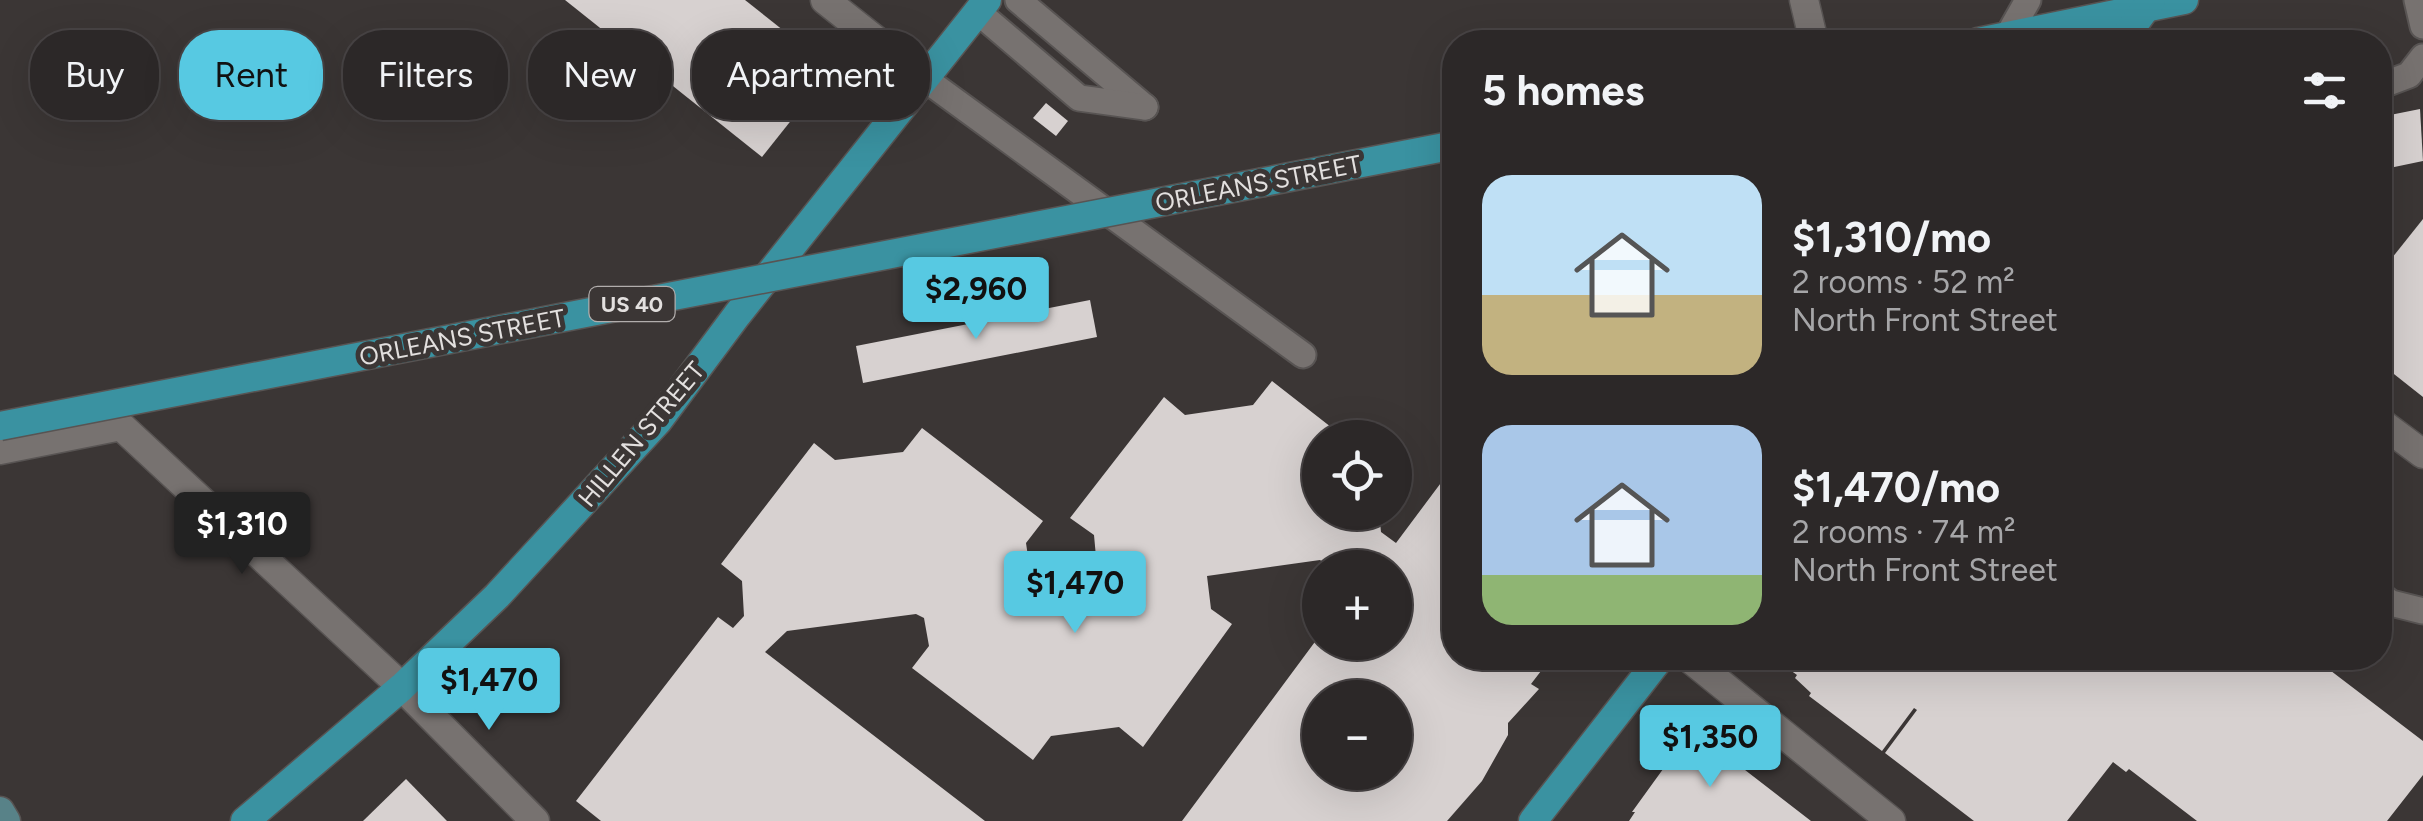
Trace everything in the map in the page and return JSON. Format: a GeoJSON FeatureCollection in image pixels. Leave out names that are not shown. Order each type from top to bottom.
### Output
{"type":"FeatureCollection","features":[{"type":"Feature","properties":{"kind":"main road"},"geometry":{"type":"LineString","coordinates":[[2038,30],[2184,0]]}},
{"type":"Feature","properties":{"kind":"main road"},"geometry":{"type":"LineString","coordinates":[[2130,30],[2150,4]]}},
{"type":"Feature","properties":{"kind":"main road","name":"HILLEN STREET"},"geometry":{"type":"LineString","coordinates":[[930,73],[982,6]]}},
{"type":"Feature","properties":{"kind":"main road","name":"HILLEN STREET"},"geometry":{"type":"LineString","coordinates":[[245,821],[402,687],[497,596],[658,421],[892,120]]}},
{"type":"Feature","properties":{"kind":"main road","name":"ORLEANS STREET"},"geometry":{"type":"LineString","coordinates":[[0,426],[1442,148]]}},
{"type":"Feature","properties":{"kind":"main road"},"geometry":{"type":"LineString","coordinates":[[1533,821],[1651,670]]}},
{"type":"Feature","properties":{"kind":"main road"},"geometry":{"type":"LineString","coordinates":[[0,812],[6,821]]}},
{"type":"Feature","properties":{"kind":"street"},"geometry":{"type":"LineString","coordinates":[[825,0],[863,30]]}},
{"type":"Feature","properties":{"kind":"street"},"geometry":{"type":"LineString","coordinates":[[1804,0],[1811,30]]}},
{"type":"Feature","properties":{"kind":"street"},"geometry":{"type":"LineString","coordinates":[[0,450],[121,426],[402,687],[535,821]]}},
{"type":"Feature","properties":{"kind":"street"},"geometry":{"type":"LineString","coordinates":[[2392,431],[2423,454]]}},
{"type":"Feature","properties":{"kind":"street"},"geometry":{"type":"LineString","coordinates":[[1704,670],[1891,821]]}},
{"type":"Feature","properties":{"kind":"lane"},"geometry":{"type":"LineString","coordinates":[[982,6],[1079,98],[1145,106],[1018,0]]}},
{"type":"Feature","properties":{"kind":"lane"},"geometry":{"type":"LineString","coordinates":[[2012,30],[2028,0]]}},
{"type":"Feature","properties":{"kind":"lane"},"geometry":{"type":"LineString","coordinates":[[2417,0],[2423,26]]}},
{"type":"Feature","properties":{"kind":"lane"},"geometry":{"type":"LineString","coordinates":[[2392,82],[2410,75],[2423,57]]}},
{"type":"Feature","properties":{"kind":"lane"},"geometry":{"type":"LineString","coordinates":[[930,83],[1303,356]]}},
{"type":"Feature","properties":{"kind":"lane"},"geometry":{"type":"LineString","coordinates":[[2392,603],[2423,612]]}},
{"type":"Feature","properties":{"kind":"building"},"geometry":{"type":"Polygon","coordinates":[[[565,0],[745,0],[783,30],[692,30],[692,101],[672,85],[672,30],[603,30],[565,0]]]}},
{"type":"Feature","properties":{"kind":"building"},"geometry":{"type":"Polygon","coordinates":[[[1046,103],[1068,121],[1056,136],[1033,118],[1046,103]]]}},
{"type":"Feature","properties":{"kind":"building"},"geometry":{"type":"Polygon","coordinates":[[[2420,109],[2423,161],[2392,167],[2392,115],[2420,109]]]}},
{"type":"Feature","properties":{"kind":"building"},"geometry":{"type":"Polygon","coordinates":[[[716,120],[791,120],[762,157],[716,120]]]}},
{"type":"Feature","properties":{"kind":"building"},"geometry":{"type":"Polygon","coordinates":[[[2423,219],[2423,397],[2392,372],[2392,258],[2423,219]]]}},
{"type":"Feature","properties":{"kind":"building"},"geometry":{"type":"Polygon","coordinates":[[[1090,300],[1097,337],[863,383],[856,346],[1090,300]]]}},
{"type":"Feature","properties":{"kind":"building"},"geometry":{"type":"Polygon","coordinates":[[[1272,381],[1322,420],[1302,420],[1302,530],[1381,530],[1396,543],[1406,530],[1412,530],[1412,522],[1442,481],[1442,670],[1542,670],[1531,684],[1539,689],[1508,723],[1508,735],[1482,781],[1447,821],[1182,821],[1302,659],[1412,660],[1412,550],[1302,550],[1302,563],[1207,576],[1211,609],[1232,624],[1143,747],[1119,727],[1051,736],[1033,760],[912,668],[929,646],[924,618],[916,614],[787,631],[765,652],[985,821],[601,821],[576,801],[718,617],[733,628],[744,616],[742,581],[721,564],[814,443],[835,460],[903,452],[922,428],[1043,521],[1026,543],[1031,577],[1097,568],[1094,535],[1070,518],[1164,397],[1185,415],[1253,405],[1272,381]]]}},
{"type":"Feature","properties":{"kind":"building"},"geometry":{"type":"Polygon","coordinates":[[[1790,670],[2330,670],[2423,741],[2423,775],[2387,821],[2197,821],[2129,769],[2126,772],[2113,762],[2067,821],[1974,821],[1885,753],[1917,710],[1914,708],[1882,751],[1809,696],[1811,693],[1795,678],[1797,675],[1790,670]]]}},
{"type":"Feature","properties":{"kind":"building"},"geometry":{"type":"Polygon","coordinates":[[[1692,729],[1811,821],[1629,821],[1692,729]]]}},
{"type":"Feature","properties":{"kind":"building"},"geometry":{"type":"Polygon","coordinates":[[[406,779],[447,821],[363,821],[406,779]]]}}]}
